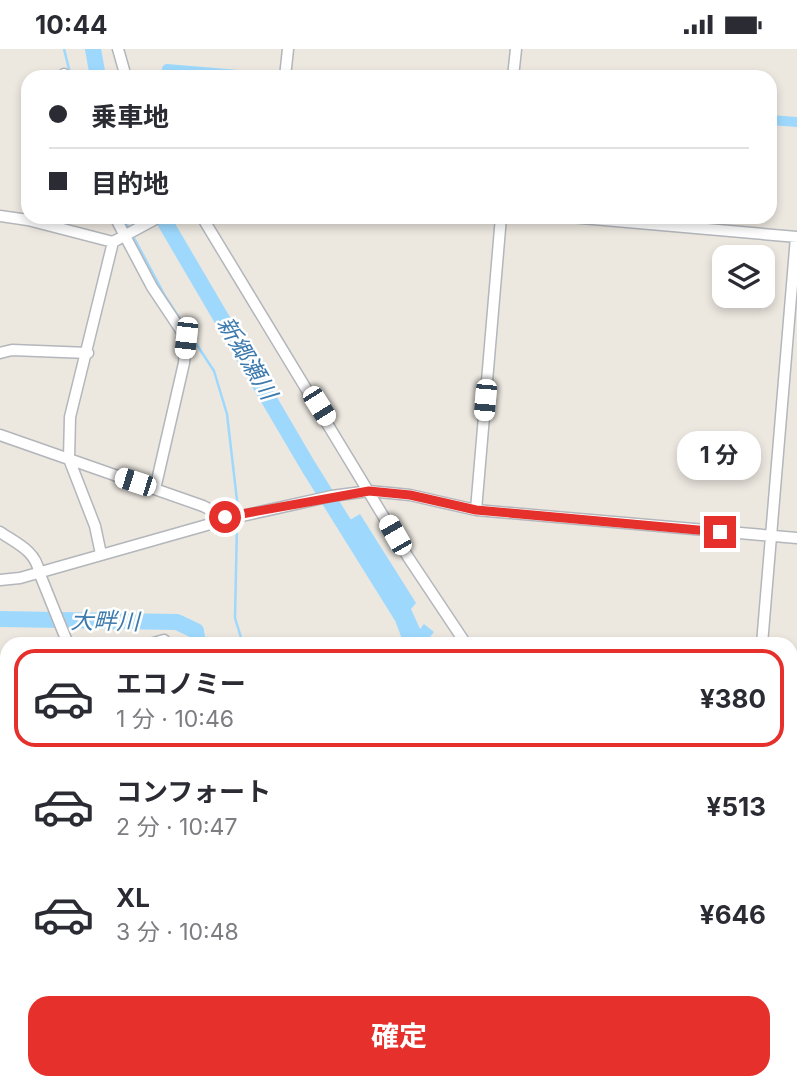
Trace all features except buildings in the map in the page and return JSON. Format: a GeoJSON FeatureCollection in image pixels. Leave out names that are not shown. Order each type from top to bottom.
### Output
{"type":"FeatureCollection","features":[{"type":"Feature","properties":{"kind":"street"},"geometry":{"type":"LineString","coordinates":[[118,49],[124,70]]}},
{"type":"Feature","properties":{"kind":"street"},"geometry":{"type":"LineString","coordinates":[[286,70],[288,49]]}},
{"type":"Feature","properties":{"kind":"street"},"geometry":{"type":"LineString","coordinates":[[514,70],[516,49]]}},
{"type":"Feature","properties":{"kind":"street"},"geometry":{"type":"LineString","coordinates":[[0,216],[21,219]]}},
{"type":"Feature","properties":{"kind":"street"},"geometry":{"type":"LineString","coordinates":[[43,224],[113,242],[146,224]]}},
{"type":"Feature","properties":{"kind":"street"},"geometry":{"type":"LineString","coordinates":[[118,224],[152,287],[186,338],[184,363],[155,489]]}},
{"type":"Feature","properties":{"kind":"street"},"geometry":{"type":"LineString","coordinates":[[206,224],[408,557],[462,637]]}},
{"type":"Feature","properties":{"kind":"street"},"geometry":{"type":"LineString","coordinates":[[476,510],[500,224]]}},
{"type":"Feature","properties":{"kind":"street"},"geometry":{"type":"LineString","coordinates":[[649,224],[797,237],[763,637]]}},
{"type":"Feature","properties":{"kind":"street"},"geometry":{"type":"LineString","coordinates":[[102,554],[95,526],[69,459],[70,417],[88,353],[113,242]]}},
{"type":"Feature","properties":{"kind":"street"},"geometry":{"type":"LineString","coordinates":[[0,353],[12,349],[88,353]]}},
{"type":"Feature","properties":{"kind":"street"},"geometry":{"type":"LineString","coordinates":[[0,435],[155,489],[228,519]]}},
{"type":"Feature","properties":{"kind":"street"},"geometry":{"type":"LineString","coordinates":[[0,580],[228,519],[369,491],[410,495],[476,510],[797,538]]}},
{"type":"Feature","properties":{"kind":"street"},"geometry":{"type":"LineString","coordinates":[[0,532],[32,554],[37,561],[38,572],[65,637]]}},
{"type":"Feature","properties":{"kind":"water"},"geometry":{"type":"Polygon","coordinates":[[[360,514],[416,603],[411,609],[420,629],[424,624],[434,632],[430,637],[401,637],[396,623],[402,611],[350,520],[360,514]]]}},
{"type":"Feature","properties":{"kind":"waterway"},"geometry":{"type":"LineString","coordinates":[[64,49],[69,70]]}},
{"type":"Feature","properties":{"kind":"waterway","name":"新郷瀬川"},"geometry":{"type":"LineString","coordinates":[[93,49],[97,70]]}},
{"type":"Feature","properties":{"kind":"waterway"},"geometry":{"type":"LineString","coordinates":[[167,69],[179,70]]}},
{"type":"Feature","properties":{"kind":"waterway"},"geometry":{"type":"LineString","coordinates":[[777,121],[797,122]]}},
{"type":"Feature","properties":{"kind":"waterway"},"geometry":{"type":"LineString","coordinates":[[127,224],[130,230]]}},
{"type":"Feature","properties":{"kind":"waterway","name":"新郷瀬川"},"geometry":{"type":"LineString","coordinates":[[166,224],[308,466],[415,637]]}},
{"type":"Feature","properties":{"kind":"waterway"},"geometry":{"type":"LineString","coordinates":[[133,236],[165,296],[214,371],[227,414],[238,509]]}},
{"type":"Feature","properties":{"kind":"waterway"},"geometry":{"type":"LineString","coordinates":[[237,523],[235,618],[241,637]]}},
{"type":"Feature","properties":{"kind":"waterway","name":"大畔川"},"geometry":{"type":"LineString","coordinates":[[0,619],[177,622],[196,631],[197,637]]}},
{"type":"Feature","properties":{"kind":"route"},"geometry":{"type":"LineString","coordinates":[[225,517],[228,519],[245,516],[332,496],[369,491],[410,495],[476,510],[720,532]]}}]}
